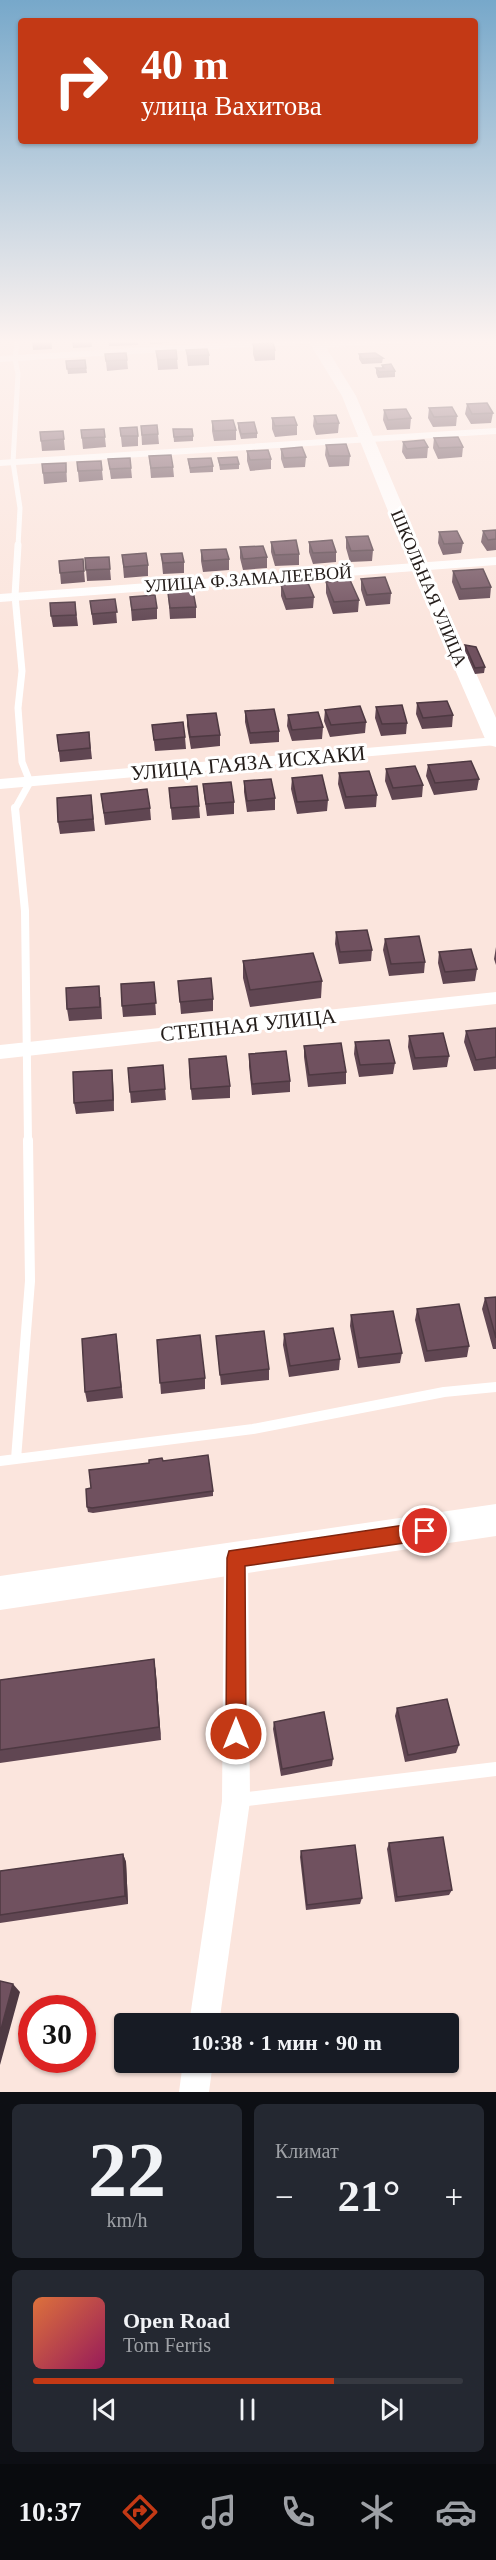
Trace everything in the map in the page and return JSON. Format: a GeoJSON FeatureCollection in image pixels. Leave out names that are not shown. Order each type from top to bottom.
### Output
{"type":"FeatureCollection","features":[{"type":"Feature","properties":{"kind":"street"},"geometry":{"type":"LineString","coordinates":[[0,463],[405,437]]}},
{"type":"Feature","properties":{"kind":"street","name":"ШКОЛЬНАЯ УЛИЦА"},"geometry":{"type":"LineString","coordinates":[[366,439],[418,566],[496,741]]}},
{"type":"Feature","properties":{"kind":"street","name":"УЛИЦА Ф.ЗАМАЛЕЕВОЙ"},"geometry":{"type":"LineString","coordinates":[[0,598],[496,561]]}},
{"type":"Feature","properties":{"kind":"street","name":"УЛИЦА ГАЯЗА ИСХАКИ"},"geometry":{"type":"LineString","coordinates":[[0,784],[496,741]]}},
{"type":"Feature","properties":{"kind":"street","name":"СТЕПНАЯ УЛИЦА"},"geometry":{"type":"LineString","coordinates":[[0,1052],[496,998]]}},
{"type":"Feature","properties":{"kind":"street"},"geometry":{"type":"LineString","coordinates":[[0,1593],[496,1520]]}},
{"type":"Feature","properties":{"kind":"street"},"geometry":{"type":"LineString","coordinates":[[206,2013],[236,1801],[236,1558]]}},
{"type":"Feature","properties":{"kind":"street"},"geometry":{"type":"LineString","coordinates":[[194,2092],[197,2073]]}},
{"type":"Feature","properties":{"kind":"lane"},"geometry":{"type":"LineString","coordinates":[[14,437],[13,462],[20,508],[15,597],[22,671],[18,708],[22,762],[30,782],[15,806],[25,911],[30,1281],[16,1459]]}},
{"type":"Feature","properties":{"kind":"lane"},"geometry":{"type":"LineString","coordinates":[[0,1461],[253,1429],[444,1392],[496,1387]]}},
{"type":"Feature","properties":{"kind":"lane"},"geometry":{"type":"LineString","coordinates":[[236,1801],[496,1769]]}},
{"type":"Feature","properties":{"kind":"building"},"geometry":{"type":"Polygon","coordinates":[[[41,437],[64,437],[64,439],[41,441],[41,437]]]}},
{"type":"Feature","properties":{"kind":"building"},"geometry":{"type":"Polygon","coordinates":[[[458,437],[463,447],[439,448],[434,438],[458,437]]]}},
{"type":"Feature","properties":{"kind":"building"},"geometry":{"type":"Polygon","coordinates":[[[424,440],[428,447],[407,449],[403,442],[424,440]]]}},
{"type":"Feature","properties":{"kind":"building"},"geometry":{"type":"Polygon","coordinates":[[[346,444],[350,456],[329,456],[326,445],[346,444]]]}},
{"type":"Feature","properties":{"kind":"building"},"geometry":{"type":"Polygon","coordinates":[[[302,447],[306,457],[284,458],[281,449],[302,447]]]}},
{"type":"Feature","properties":{"kind":"building"},"geometry":{"type":"Polygon","coordinates":[[[268,450],[271,459],[250,460],[247,451],[268,450]]]}},
{"type":"Feature","properties":{"kind":"building"},"geometry":{"type":"Polygon","coordinates":[[[171,455],[173,467],[151,468],[149,456],[171,455]]]}},
{"type":"Feature","properties":{"kind":"building"},"geometry":{"type":"Polygon","coordinates":[[[237,457],[239,464],[220,465],[218,458],[237,457]]]}},
{"type":"Feature","properties":{"kind":"building"},"geometry":{"type":"Polygon","coordinates":[[[130,458],[131,468],[110,469],[108,459],[130,458]]]}},
{"type":"Feature","properties":{"kind":"building"},"geometry":{"type":"Polygon","coordinates":[[[211,458],[213,466],[190,468],[188,459],[211,458]]]}},
{"type":"Feature","properties":{"kind":"building"},"geometry":{"type":"Polygon","coordinates":[[[101,461],[102,470],[78,471],[77,462],[101,461]]]}},
{"type":"Feature","properties":{"kind":"building"},"geometry":{"type":"Polygon","coordinates":[[[66,463],[66,472],[43,473],[42,464],[66,463]]]}},
{"type":"Feature","properties":{"kind":"building"},"geometry":{"type":"Polygon","coordinates":[[[496,530],[496,539],[488,540],[483,531],[496,530]]]}},
{"type":"Feature","properties":{"kind":"building"},"geometry":{"type":"Polygon","coordinates":[[[457,531],[463,543],[444,544],[439,532],[457,531]]]}},
{"type":"Feature","properties":{"kind":"building"},"geometry":{"type":"Polygon","coordinates":[[[368,536],[373,550],[351,551],[346,537],[368,536]]]}},
{"type":"Feature","properties":{"kind":"building"},"geometry":{"type":"Polygon","coordinates":[[[296,540],[299,554],[275,555],[271,542],[296,540]]]}},
{"type":"Feature","properties":{"kind":"building"},"geometry":{"type":"Polygon","coordinates":[[[332,540],[336,552],[313,553],[309,542],[332,540]]]}},
{"type":"Feature","properties":{"kind":"building"},"geometry":{"type":"Polygon","coordinates":[[[263,546],[267,557],[243,559],[240,547],[263,546]]]}},
{"type":"Feature","properties":{"kind":"building"},"geometry":{"type":"Polygon","coordinates":[[[226,549],[229,559],[203,561],[201,550],[226,549]]]}},
{"type":"Feature","properties":{"kind":"building"},"geometry":{"type":"Polygon","coordinates":[[[146,553],[148,565],[124,567],[122,555],[146,553]]]}},
{"type":"Feature","properties":{"kind":"building"},"geometry":{"type":"Polygon","coordinates":[[[182,553],[184,562],[163,563],[161,554],[182,553]]]}},
{"type":"Feature","properties":{"kind":"building"},"geometry":{"type":"Polygon","coordinates":[[[109,557],[110,569],[86,570],[85,558],[109,557]]]}},
{"type":"Feature","properties":{"kind":"building"},"geometry":{"type":"Polygon","coordinates":[[[83,559],[84,571],[60,573],[59,561],[83,559]]]}},
{"type":"Feature","properties":{"kind":"building"},"geometry":{"type":"Polygon","coordinates":[[[483,569],[491,587],[461,589],[453,571],[483,569]]]}},
{"type":"Feature","properties":{"kind":"building"},"geometry":{"type":"Polygon","coordinates":[[[385,577],[391,593],[367,595],[361,579],[385,577]]]}},
{"type":"Feature","properties":{"kind":"building"},"geometry":{"type":"Polygon","coordinates":[[[350,580],[359,600],[334,602],[326,582],[350,580]]]}},
{"type":"Feature","properties":{"kind":"building"},"geometry":{"type":"Polygon","coordinates":[[[308,583],[314,597],[286,599],[281,585],[308,583]]]}},
{"type":"Feature","properties":{"kind":"building"},"geometry":{"type":"Polygon","coordinates":[[[193,591],[196,607],[170,608],[168,593],[193,591]]]}},
{"type":"Feature","properties":{"kind":"building"},"geometry":{"type":"Polygon","coordinates":[[[155,595],[157,608],[132,610],[130,597],[155,595]]]}},
{"type":"Feature","properties":{"kind":"building"},"geometry":{"type":"Polygon","coordinates":[[[115,599],[117,612],[92,614],[90,601],[115,599]]]}},
{"type":"Feature","properties":{"kind":"building"},"geometry":{"type":"Polygon","coordinates":[[[75,602],[76,615],[51,616],[50,603],[75,602]]]}},
{"type":"Feature","properties":{"kind":"building"},"geometry":{"type":"Polygon","coordinates":[[[465,645],[476,647],[485,667],[475,668],[465,645]]]}},
{"type":"Feature","properties":{"kind":"building"},"geometry":{"type":"Polygon","coordinates":[[[447,701],[453,715],[423,718],[417,703],[447,701]]]}},
{"type":"Feature","properties":{"kind":"building"},"geometry":{"type":"Polygon","coordinates":[[[402,705],[407,723],[382,724],[376,707],[402,705]]]}},
{"type":"Feature","properties":{"kind":"building"},"geometry":{"type":"Polygon","coordinates":[[[360,706],[366,722],[331,725],[325,710],[360,706]]]}},
{"type":"Feature","properties":{"kind":"building"},"geometry":{"type":"Polygon","coordinates":[[[274,709],[279,731],[250,733],[245,711],[274,709]]]}},
{"type":"Feature","properties":{"kind":"building"},"geometry":{"type":"Polygon","coordinates":[[[318,712],[323,727],[292,730],[288,715],[318,712]]]}},
{"type":"Feature","properties":{"kind":"building"},"geometry":{"type":"Polygon","coordinates":[[[216,713],[220,735],[190,737],[187,715],[216,713]]]}},
{"type":"Feature","properties":{"kind":"building"},"geometry":{"type":"Polygon","coordinates":[[[183,722],[185,737],[154,740],[152,725],[183,722]]]}},
{"type":"Feature","properties":{"kind":"building"},"geometry":{"type":"Polygon","coordinates":[[[89,732],[90,748],[59,751],[57,735],[89,732]]]}},
{"type":"Feature","properties":{"kind":"building"},"geometry":{"type":"Polygon","coordinates":[[[471,761],[479,779],[435,783],[428,765],[471,761]]]}},
{"type":"Feature","properties":{"kind":"building"},"geometry":{"type":"Polygon","coordinates":[[[415,766],[423,785],[393,788],[386,769],[415,766]]]}},
{"type":"Feature","properties":{"kind":"building"},"geometry":{"type":"Polygon","coordinates":[[[369,771],[377,795],[346,797],[339,773],[369,771]]]}},
{"type":"Feature","properties":{"kind":"building"},"geometry":{"type":"Polygon","coordinates":[[[322,775],[328,800],[297,802],[292,778],[322,775]]]}},
{"type":"Feature","properties":{"kind":"building"},"geometry":{"type":"Polygon","coordinates":[[[271,779],[275,798],[247,801],[244,781],[271,779]]]}},
{"type":"Feature","properties":{"kind":"building"},"geometry":{"type":"Polygon","coordinates":[[[231,782],[234,802],[206,804],[203,784],[231,782]]]}},
{"type":"Feature","properties":{"kind":"building"},"geometry":{"type":"Polygon","coordinates":[[[197,786],[199,806],[171,808],[169,788],[197,786]]]}},
{"type":"Feature","properties":{"kind":"building"},"geometry":{"type":"Polygon","coordinates":[[[147,789],[150,808],[104,813],[101,794],[147,789]]]}},
{"type":"Feature","properties":{"kind":"building"},"geometry":{"type":"Polygon","coordinates":[[[91,795],[93,819],[58,822],[57,798],[91,795]]]}},
{"type":"Feature","properties":{"kind":"building"},"geometry":{"type":"Polygon","coordinates":[[[367,930],[372,950],[340,952],[336,932],[367,930]]]}},
{"type":"Feature","properties":{"kind":"building"},"geometry":{"type":"Polygon","coordinates":[[[419,936],[425,962],[391,964],[385,939],[419,936]]]}},
{"type":"Feature","properties":{"kind":"building"},"geometry":{"type":"Polygon","coordinates":[[[471,949],[477,969],[445,972],[439,952],[471,949]]]}},
{"type":"Feature","properties":{"kind":"building"},"geometry":{"type":"Polygon","coordinates":[[[313,953],[322,981],[250,990],[243,961],[313,953]]]}},
{"type":"Feature","properties":{"kind":"building"},"geometry":{"type":"Polygon","coordinates":[[[211,978],[213,999],[180,1002],[178,981],[211,978]]]}},
{"type":"Feature","properties":{"kind":"building"},"geometry":{"type":"Polygon","coordinates":[[[154,982],[156,1003],[122,1006],[121,984],[154,982]]]}},
{"type":"Feature","properties":{"kind":"building"},"geometry":{"type":"Polygon","coordinates":[[[99,986],[100,1007],[67,1009],[66,988],[99,986]]]}},
{"type":"Feature","properties":{"kind":"building"},"geometry":{"type":"Polygon","coordinates":[[[496,1028],[496,1057],[476,1060],[466,1031],[496,1028]]]}},
{"type":"Feature","properties":{"kind":"building"},"geometry":{"type":"Polygon","coordinates":[[[443,1033],[449,1056],[415,1058],[409,1036],[443,1033]]]}},
{"type":"Feature","properties":{"kind":"building"},"geometry":{"type":"Polygon","coordinates":[[[389,1040],[395,1063],[360,1065],[355,1042],[389,1040]]]}},
{"type":"Feature","properties":{"kind":"building"},"geometry":{"type":"Polygon","coordinates":[[[341,1043],[346,1072],[309,1075],[304,1046],[341,1043]]]}},
{"type":"Feature","properties":{"kind":"building"},"geometry":{"type":"Polygon","coordinates":[[[286,1051],[290,1081],[252,1084],[249,1054],[286,1051]]]}},
{"type":"Feature","properties":{"kind":"building"},"geometry":{"type":"Polygon","coordinates":[[[226,1056],[230,1086],[191,1089],[189,1059],[226,1056]]]}},
{"type":"Feature","properties":{"kind":"building"},"geometry":{"type":"Polygon","coordinates":[[[163,1065],[165,1089],[130,1092],[128,1068],[163,1065]]]}},
{"type":"Feature","properties":{"kind":"building"},"geometry":{"type":"Polygon","coordinates":[[[112,1070],[113,1100],[74,1103],[73,1072],[112,1070]]]}},
{"type":"Feature","properties":{"kind":"building"},"geometry":{"type":"Polygon","coordinates":[[[496,1297],[496,1338],[485,1298],[496,1297]]]}},
{"type":"Feature","properties":{"kind":"building"},"geometry":{"type":"Polygon","coordinates":[[[459,1304],[469,1346],[427,1351],[417,1309],[459,1304]]]}},
{"type":"Feature","properties":{"kind":"building"},"geometry":{"type":"Polygon","coordinates":[[[393,1311],[402,1353],[359,1358],[351,1315],[393,1311]]]}},
{"type":"Feature","properties":{"kind":"building"},"geometry":{"type":"Polygon","coordinates":[[[333,1328],[340,1359],[290,1366],[284,1334],[333,1328]]]}},
{"type":"Feature","properties":{"kind":"building"},"geometry":{"type":"Polygon","coordinates":[[[264,1331],[269,1369],[220,1375],[216,1336],[264,1331]]]}},
{"type":"Feature","properties":{"kind":"building"},"geometry":{"type":"Polygon","coordinates":[[[116,1334],[121,1387],[85,1392],[82,1339],[116,1334]]]}},
{"type":"Feature","properties":{"kind":"building"},"geometry":{"type":"Polygon","coordinates":[[[200,1335],[205,1378],[160,1383],[157,1340],[200,1335]]]}},
{"type":"Feature","properties":{"kind":"building"},"geometry":{"type":"Polygon","coordinates":[[[208,1455],[213,1491],[87,1507],[86,1489],[91,1488],[89,1470],[149,1463],[149,1460],[162,1458],[163,1461],[208,1455]]]}},
{"type":"Feature","properties":{"kind":"building"},"geometry":{"type":"Polygon","coordinates":[[[154,1659],[159,1727],[0,1750],[0,1680],[154,1659]]]}},
{"type":"Feature","properties":{"kind":"building"},"geometry":{"type":"Polygon","coordinates":[[[447,1699],[459,1745],[408,1755],[397,1708],[447,1699]]]}},
{"type":"Feature","properties":{"kind":"building"},"geometry":{"type":"Polygon","coordinates":[[[324,1712],[333,1759],[282,1769],[274,1722],[324,1712]]]}},
{"type":"Feature","properties":{"kind":"building"},"geometry":{"type":"Polygon","coordinates":[[[443,1837],[452,1890],[397,1897],[389,1843],[443,1837]]]}},
{"type":"Feature","properties":{"kind":"building"},"geometry":{"type":"Polygon","coordinates":[[[355,1845],[362,1898],[307,1905],[301,1851],[355,1845]]]}},
{"type":"Feature","properties":{"kind":"building"},"geometry":{"type":"Polygon","coordinates":[[[123,1854],[125,1896],[0,1915],[0,1871],[123,1854]]]}},
{"type":"Feature","properties":{"kind":"building"},"geometry":{"type":"Polygon","coordinates":[[[0,1981],[13,1984],[0,2033],[0,1981]]]}},
{"type":"Feature","properties":{"kind":"route"},"geometry":{"type":"LineString","coordinates":[[236,1734],[236,1558],[425,1531]]}}]}
